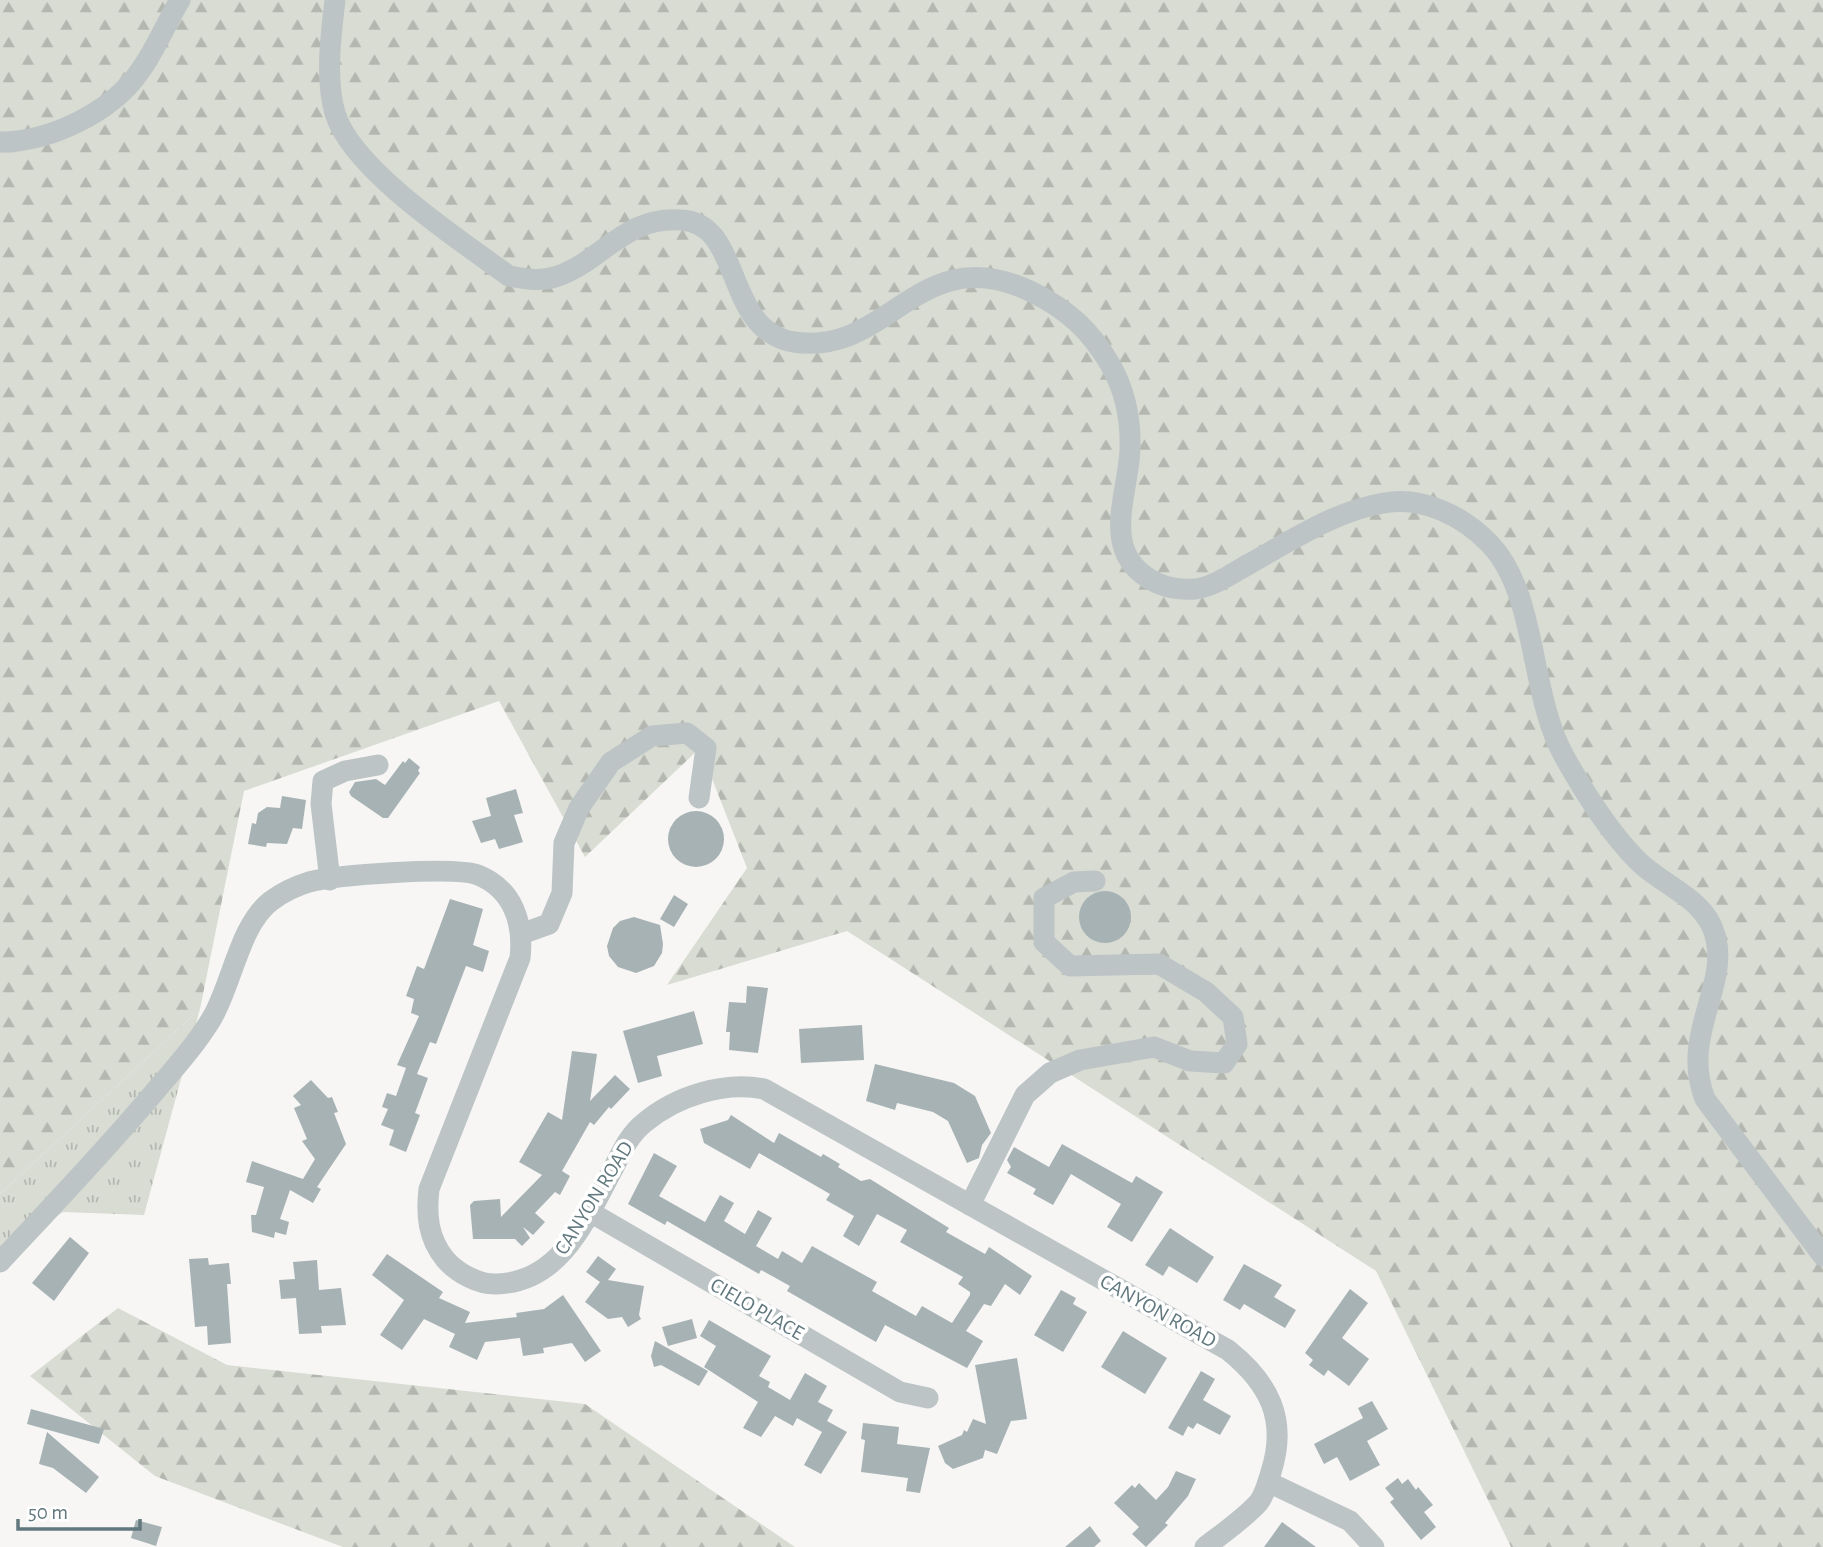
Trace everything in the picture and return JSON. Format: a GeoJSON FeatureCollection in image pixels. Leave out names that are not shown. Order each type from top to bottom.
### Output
{"type":"FeatureCollection","features":[{"type":"Feature","properties":{"kind":"street"},"geometry":{"type":"LineString","coordinates":[[0,142],[57,132],[102,108],[140,72],[180,0]]}},
{"type":"Feature","properties":{"kind":"street"},"geometry":{"type":"LineString","coordinates":[[335,0],[330,38],[331,80],[335,112],[348,142],[370,167],[509,276],[534,281],[559,275],[614,238],[650,221],[675,219],[704,226],[715,237],[749,313],[761,327],[777,337],[795,342],[813,342],[849,335],[881,319],[936,284],[962,277],[990,277],[1016,285],[1060,306],[1093,335],[1115,373],[1128,411],[1130,452],[1120,516],[1121,536],[1128,555],[1140,572],[1157,583],[1177,589],[1197,589],[1216,582],[1311,529],[1351,511],[1389,502],[1428,505],[1464,521],[1493,547],[1513,577],[1548,722],[1564,755],[1605,820],[1635,858],[1697,905],[1708,917],[1718,950],[1695,1058],[1697,1079],[1705,1098],[1823,1256]]}},
{"type":"Feature","properties":{"kind":"street"},"geometry":{"type":"LineString","coordinates":[[522,934],[549,924],[562,893],[564,843],[579,808],[611,762],[652,736],[687,733],[706,748],[699,799]]}},
{"type":"Feature","properties":{"kind":"street"},"geometry":{"type":"LineString","coordinates":[[330,880],[321,804],[323,781],[345,771],[378,765]]}},
{"type":"Feature","properties":{"kind":"street","name":"CANYON ROAD"},"geometry":{"type":"LineString","coordinates":[[0,1262],[125,1128],[179,1063],[213,1017],[255,917],[269,902],[287,890],[311,882],[441,872],[476,874],[494,884],[509,899],[518,917],[522,934],[520,958],[429,1189],[427,1214],[432,1239],[446,1261],[467,1277],[491,1284],[517,1283],[540,1274],[560,1257],[590,1212],[628,1141],[643,1123],[666,1109],[722,1086],[743,1085],[764,1089],[1228,1350],[1252,1369],[1269,1394],[1278,1423],[1277,1454],[1261,1500],[1205,1547]]}},
{"type":"Feature","properties":{"kind":"street"},"geometry":{"type":"LineString","coordinates":[[970,1205],[1026,1095],[1050,1073],[1080,1060],[1154,1047],[1190,1061],[1224,1063],[1237,1044],[1233,1017],[1206,992],[1159,964],[1070,966],[1044,942],[1044,898],[1074,882],[1095,881]]}},
{"type":"Feature","properties":{"kind":"street","name":"CIELO PLACE"},"geometry":{"type":"LineString","coordinates":[[590,1212],[900,1392],[928,1398]]}},
{"type":"Feature","properties":{"kind":"street"},"geometry":{"type":"LineString","coordinates":[[1268,1482],[1350,1521],[1374,1547]]}},
{"type":"Feature","properties":{"kind":"green space"},"geometry":{"type":"Polygon","coordinates":[[[0,0],[1823,0],[1823,1547],[1511,1547],[1376,1271],[847,931],[667,985],[747,868],[700,748],[585,857],[499,701],[244,791],[200,1009],[0,1194],[0,0]]]}},
{"type":"Feature","properties":{"kind":"green space"},"geometry":{"type":"Polygon","coordinates":[[[200,1009],[144,1215],[63,1212],[0,1253],[0,1194],[200,1009]]]}},
{"type":"Feature","properties":{"kind":"green space"},"geometry":{"type":"Polygon","coordinates":[[[118,1308],[227,1365],[585,1404],[795,1547],[343,1547],[155,1476],[30,1376],[118,1308]]]}},
{"type":"Feature","properties":{"kind":"building"},"geometry":{"type":"Polygon","coordinates":[[[409,758],[420,767],[420,773],[388,818],[383,818],[351,796],[349,792],[355,782],[376,779],[385,785],[403,761],[405,763],[409,758]]]}},
{"type":"Feature","properties":{"kind":"building"},"geometry":{"type":"Polygon","coordinates":[[[516,789],[523,813],[514,815],[523,842],[499,849],[495,839],[481,843],[472,821],[491,816],[486,798],[516,789]]]}},
{"type":"Feature","properties":{"kind":"building"},"geometry":{"type":"Polygon","coordinates":[[[282,796],[306,800],[302,829],[293,828],[287,844],[267,843],[266,847],[248,844],[252,823],[256,824],[258,813],[267,807],[280,808],[282,796]]]}},
{"type":"Feature","properties":{"kind":"building"},"geometry":{"type":"Polygon","coordinates":[[[696,811],[716,819],[724,839],[716,859],[696,867],[676,859],[668,839],[676,819],[696,811]]]}},
{"type":"Feature","properties":{"kind":"building"},"geometry":{"type":"Polygon","coordinates":[[[1105,891],[1124,898],[1131,917],[1124,936],[1105,943],[1086,936],[1079,917],[1086,898],[1105,891]]]}},
{"type":"Feature","properties":{"kind":"building"},"geometry":{"type":"Polygon","coordinates":[[[674,895],[688,904],[674,927],[660,919],[674,895]]]}},
{"type":"Feature","properties":{"kind":"building"},"geometry":{"type":"Polygon","coordinates":[[[450,899],[483,909],[473,945],[489,951],[483,972],[466,966],[436,1044],[430,1042],[417,1074],[428,1078],[415,1113],[420,1115],[406,1152],[389,1145],[394,1130],[381,1125],[388,1109],[382,1107],[387,1093],[396,1096],[406,1068],[397,1065],[419,1016],[411,1013],[414,999],[406,996],[417,966],[424,969],[450,899]]]}},
{"type":"Feature","properties":{"kind":"building"},"geometry":{"type":"Polygon","coordinates":[[[634,917],[660,925],[663,944],[662,953],[654,966],[636,973],[618,967],[609,956],[607,946],[613,928],[620,921],[634,917]]]}},
{"type":"Feature","properties":{"kind":"building"},"geometry":{"type":"Polygon","coordinates":[[[747,986],[768,988],[758,1053],[729,1050],[730,1032],[726,1032],[729,1002],[746,1003],[747,986]]]}},
{"type":"Feature","properties":{"kind":"building"},"geometry":{"type":"Polygon","coordinates":[[[694,1011],[703,1044],[657,1056],[662,1076],[638,1083],[623,1031],[694,1011]]]}},
{"type":"Feature","properties":{"kind":"building"},"geometry":{"type":"Polygon","coordinates":[[[862,1025],[864,1060],[801,1063],[799,1029],[862,1025]]]}},
{"type":"Feature","properties":{"kind":"building"},"geometry":{"type":"Polygon","coordinates":[[[572,1051],[597,1054],[590,1101],[615,1075],[630,1089],[611,1109],[609,1107],[594,1125],[590,1122],[562,1171],[570,1176],[560,1195],[555,1192],[535,1213],[545,1222],[533,1235],[523,1227],[530,1238],[522,1246],[515,1239],[473,1239],[470,1205],[474,1201],[500,1199],[501,1217],[542,1175],[519,1162],[548,1112],[562,1120],[572,1051]]]}},
{"type":"Feature","properties":{"kind":"building"},"geometry":{"type":"Polygon","coordinates":[[[875,1064],[954,1083],[975,1096],[991,1133],[982,1145],[979,1158],[967,1163],[948,1121],[933,1112],[897,1103],[895,1110],[866,1101],[875,1064]]]}},
{"type":"Feature","properties":{"kind":"building"},"geometry":{"type":"Polygon","coordinates":[[[311,1080],[328,1098],[332,1097],[338,1112],[334,1113],[346,1144],[317,1187],[321,1189],[313,1203],[290,1190],[280,1219],[289,1222],[286,1235],[275,1232],[274,1238],[252,1232],[251,1215],[256,1215],[264,1187],[246,1182],[252,1161],[303,1179],[315,1159],[302,1141],[307,1139],[294,1108],[301,1105],[293,1096],[311,1080]]]}},
{"type":"Feature","properties":{"kind":"building"},"geometry":{"type":"Polygon","coordinates":[[[731,1115],[774,1143],[779,1133],[821,1157],[823,1154],[861,1181],[870,1179],[949,1228],[946,1232],[985,1254],[989,1247],[1032,1276],[1020,1295],[1005,1284],[991,1306],[984,1304],[966,1331],[983,1341],[967,1368],[885,1325],[876,1342],[787,1291],[790,1286],[761,1270],[759,1274],[667,1221],[665,1225],[628,1204],[654,1153],[677,1166],[659,1196],[705,1222],[720,1195],[734,1203],[724,1221],[745,1234],[758,1210],[772,1218],[756,1246],[778,1259],[782,1251],[802,1263],[812,1246],[877,1282],[872,1291],[916,1316],[922,1306],[952,1323],[970,1295],[970,1292],[958,1284],[963,1277],[900,1242],[907,1230],[877,1214],[859,1246],[843,1236],[854,1216],[826,1200],[830,1194],[759,1153],[750,1169],[704,1143],[700,1129],[728,1120],[731,1115]]]}},
{"type":"Feature","properties":{"kind":"building"},"geometry":{"type":"Polygon","coordinates":[[[1062,1144],[1132,1183],[1136,1176],[1163,1192],[1132,1242],[1107,1227],[1121,1204],[1071,1174],[1053,1205],[1033,1194],[1036,1189],[1007,1173],[1011,1167],[1007,1160],[1014,1147],[1049,1167],[1062,1144]]]}},
{"type":"Feature","properties":{"kind":"building"},"geometry":{"type":"Polygon","coordinates":[[[1170,1228],[1214,1257],[1197,1283],[1169,1266],[1163,1276],[1145,1265],[1170,1228]]]}},
{"type":"Feature","properties":{"kind":"building"},"geometry":{"type":"Polygon","coordinates":[[[70,1237],[89,1253],[54,1301],[32,1283],[70,1237]]]}},
{"type":"Feature","properties":{"kind":"building"},"geometry":{"type":"Polygon","coordinates":[[[387,1254],[443,1292],[439,1298],[470,1312],[465,1323],[517,1317],[516,1313],[544,1309],[563,1295],[601,1351],[585,1362],[572,1343],[543,1348],[544,1353],[523,1356],[520,1338],[485,1342],[477,1360],[449,1347],[455,1334],[424,1319],[402,1350],[380,1335],[404,1300],[372,1275],[387,1254]]]}},
{"type":"Feature","properties":{"kind":"building"},"geometry":{"type":"Polygon","coordinates":[[[598,1256],[616,1269],[608,1280],[644,1286],[639,1315],[641,1319],[628,1327],[622,1317],[608,1319],[585,1302],[600,1282],[586,1272],[598,1256]]]}},
{"type":"Feature","properties":{"kind":"building"},"geometry":{"type":"Polygon","coordinates":[[[208,1258],[209,1265],[229,1263],[231,1284],[227,1284],[231,1343],[208,1345],[207,1326],[195,1327],[189,1259],[208,1258]]]}},
{"type":"Feature","properties":{"kind":"building"},"geometry":{"type":"Polygon","coordinates":[[[317,1260],[319,1290],[341,1288],[346,1325],[321,1326],[322,1333],[299,1334],[296,1298],[281,1299],[279,1280],[295,1279],[293,1262],[317,1260]]]}},
{"type":"Feature","properties":{"kind":"building"},"geometry":{"type":"Polygon","coordinates":[[[1244,1264],[1282,1285],[1274,1297],[1296,1310],[1285,1328],[1244,1304],[1240,1310],[1223,1300],[1244,1264]]]}},
{"type":"Feature","properties":{"kind":"building"},"geometry":{"type":"Polygon","coordinates":[[[1350,1289],[1368,1303],[1342,1338],[1369,1359],[1349,1386],[1328,1370],[1324,1376],[1309,1365],[1313,1360],[1305,1353],[1350,1289]]]}},
{"type":"Feature","properties":{"kind":"building"},"geometry":{"type":"Polygon","coordinates":[[[1061,1290],[1076,1298],[1073,1304],[1087,1312],[1063,1352],[1034,1335],[1061,1290]]]}},
{"type":"Feature","properties":{"kind":"building"},"geometry":{"type":"Polygon","coordinates":[[[692,1319],[697,1338],[668,1346],[662,1327],[692,1319]]]}},
{"type":"Feature","properties":{"kind":"building"},"geometry":{"type":"Polygon","coordinates":[[[709,1320],[771,1356],[759,1376],[770,1382],[768,1387],[790,1400],[805,1373],[827,1386],[818,1402],[833,1410],[827,1421],[847,1432],[821,1474],[804,1465],[822,1432],[797,1418],[793,1426],[775,1416],[761,1437],[743,1428],[758,1402],[704,1367],[716,1346],[700,1336],[709,1320]]]}},
{"type":"Feature","properties":{"kind":"building"},"geometry":{"type":"Polygon","coordinates":[[[1123,1331],[1167,1358],[1145,1394],[1101,1367],[1123,1331]]]}},
{"type":"Feature","properties":{"kind":"building"},"geometry":{"type":"Polygon","coordinates":[[[655,1341],[708,1371],[699,1386],[661,1365],[654,1367],[651,1356],[655,1341]]]}},
{"type":"Feature","properties":{"kind":"building"},"geometry":{"type":"Polygon","coordinates":[[[1017,1358],[1027,1419],[1011,1421],[997,1454],[985,1450],[983,1458],[953,1469],[945,1463],[938,1446],[962,1435],[964,1430],[967,1432],[973,1419],[986,1424],[975,1365],[1017,1358]]]}},
{"type":"Feature","properties":{"kind":"building"},"geometry":{"type":"Polygon","coordinates":[[[1201,1371],[1215,1379],[1203,1400],[1231,1416],[1220,1435],[1197,1423],[1193,1429],[1188,1426],[1183,1436],[1168,1428],[1201,1371]]]}},
{"type":"Feature","properties":{"kind":"building"},"geometry":{"type":"Polygon","coordinates":[[[1372,1401],[1388,1429],[1367,1441],[1380,1465],[1350,1481],[1337,1457],[1324,1464],[1314,1444],[1363,1418],[1358,1408],[1372,1401]]]}},
{"type":"Feature","properties":{"kind":"building"},"geometry":{"type":"Polygon","coordinates":[[[31,1409],[104,1429],[99,1444],[27,1424],[31,1409]]]}},
{"type":"Feature","properties":{"kind":"building"},"geometry":{"type":"Polygon","coordinates":[[[863,1423],[899,1427],[897,1444],[930,1448],[920,1493],[906,1491],[908,1478],[861,1472],[865,1440],[861,1439],[863,1423]]]}},
{"type":"Feature","properties":{"kind":"building"},"geometry":{"type":"Polygon","coordinates":[[[47,1432],[99,1477],[86,1493],[53,1468],[39,1464],[47,1432]]]}},
{"type":"Feature","properties":{"kind":"building"},"geometry":{"type":"Polygon","coordinates":[[[1176,1471],[1196,1479],[1188,1496],[1165,1523],[1168,1525],[1146,1547],[1132,1534],[1139,1527],[1114,1503],[1132,1485],[1135,1488],[1139,1483],[1156,1500],[1168,1487],[1176,1471]]]}},
{"type":"Feature","properties":{"kind":"building"},"geometry":{"type":"Polygon","coordinates":[[[1398,1478],[1402,1484],[1408,1479],[1433,1505],[1424,1512],[1436,1527],[1421,1540],[1390,1502],[1394,1499],[1385,1488],[1398,1478]]]}},
{"type":"Feature","properties":{"kind":"building"},"geometry":{"type":"Polygon","coordinates":[[[136,1520],[162,1527],[156,1546],[131,1538],[136,1520]]]}},
{"type":"Feature","properties":{"kind":"building"},"geometry":{"type":"Polygon","coordinates":[[[1282,1522],[1316,1547],[1264,1547],[1282,1522]]]}},
{"type":"Feature","properties":{"kind":"building"},"geometry":{"type":"Polygon","coordinates":[[[1090,1526],[1101,1541],[1094,1547],[1065,1547],[1090,1526]]]}}]}
